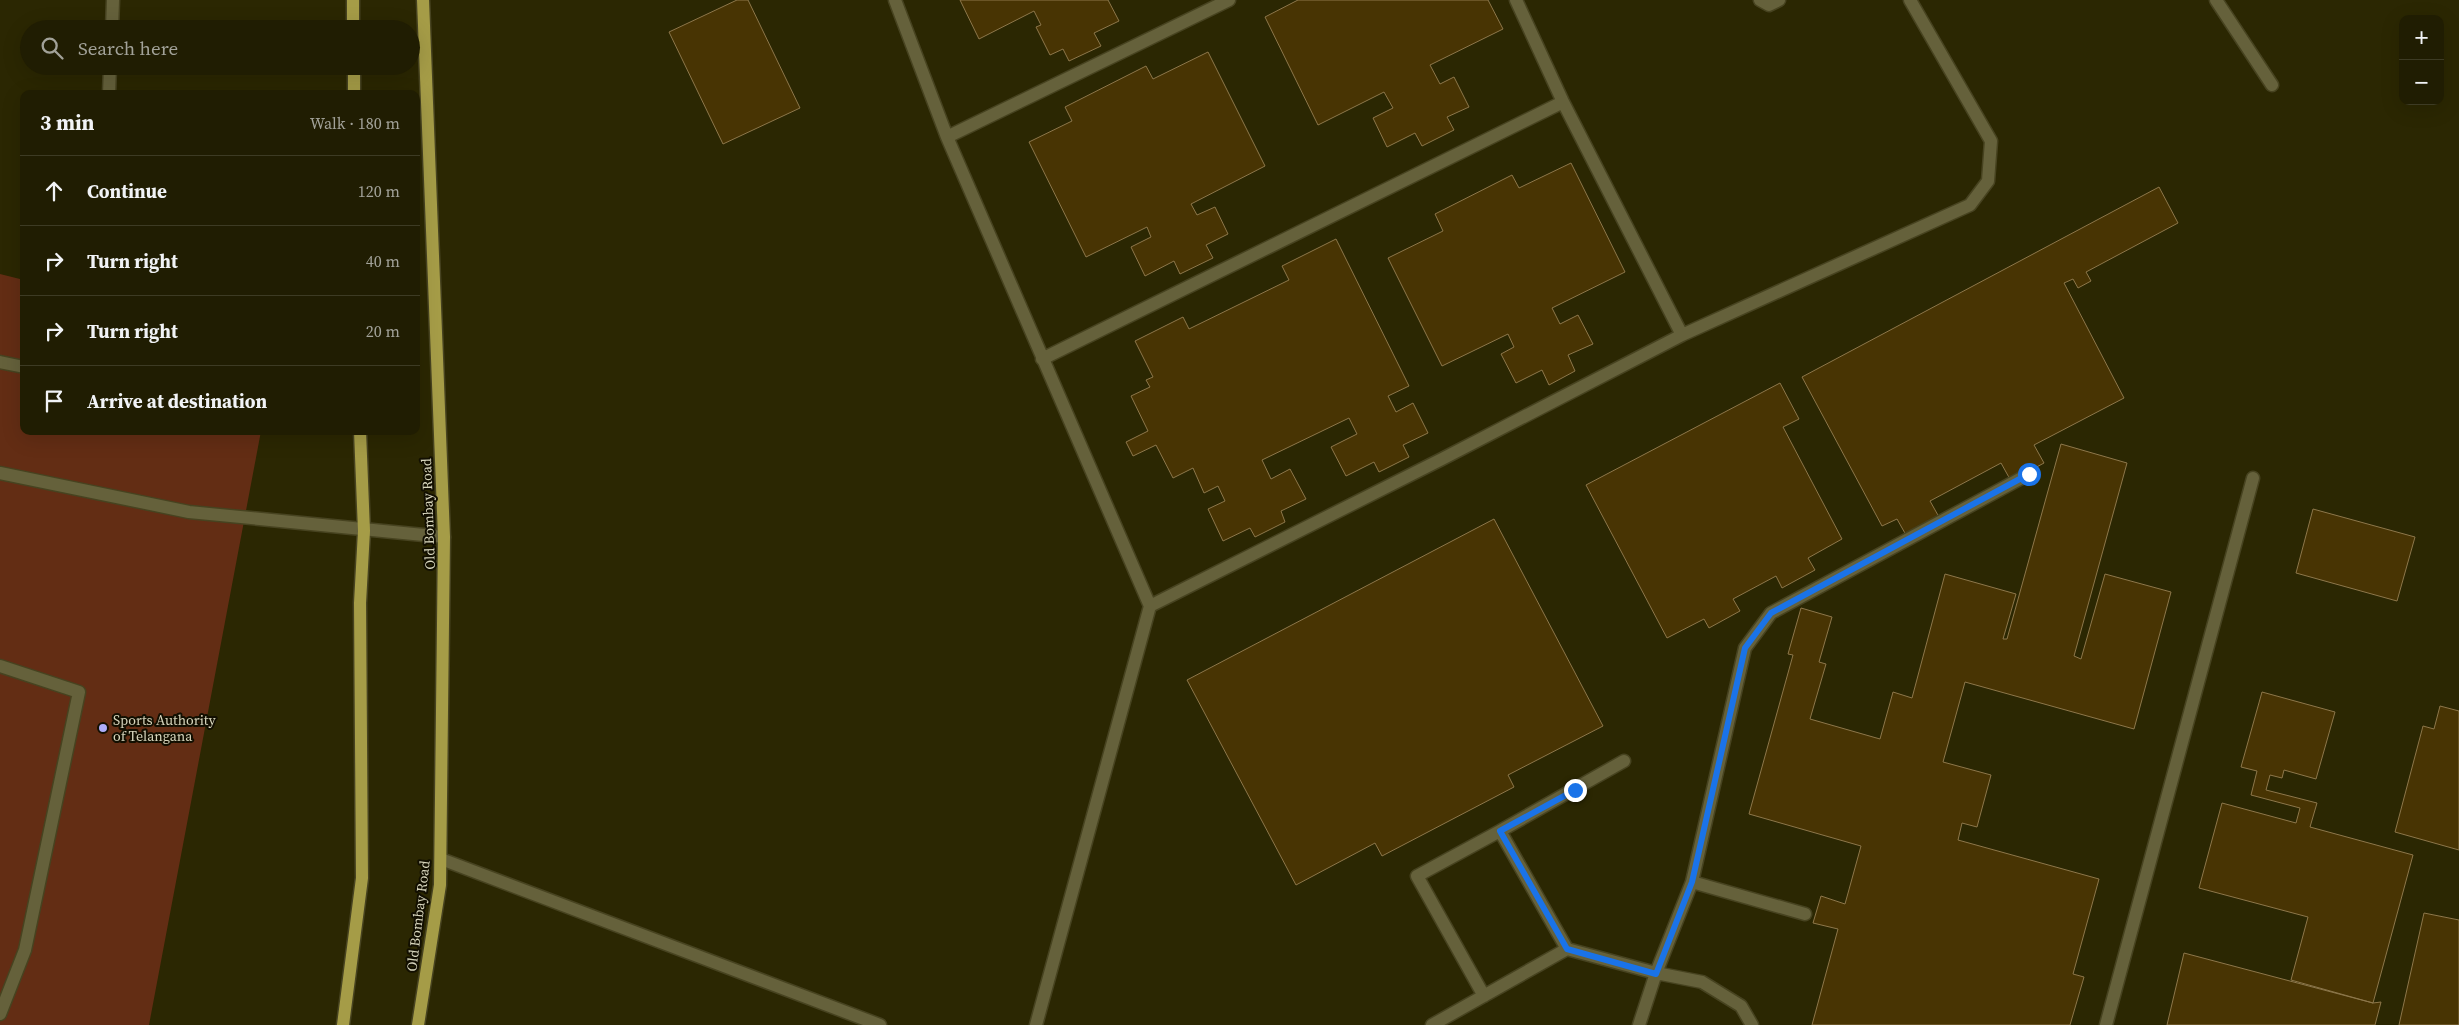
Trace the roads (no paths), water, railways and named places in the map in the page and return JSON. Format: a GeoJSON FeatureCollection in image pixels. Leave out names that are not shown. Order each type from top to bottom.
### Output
{"type":"FeatureCollection","features":[{"type":"Feature","properties":{"kind":"main road"},"geometry":{"type":"LineString","coordinates":[[353,0],[353,20]]}},
{"type":"Feature","properties":{"kind":"main road","name":"Old Bombay Road"},"geometry":{"type":"LineString","coordinates":[[418,1025],[440,884],[444,537],[423,0]]}},
{"type":"Feature","properties":{"kind":"main road"},"geometry":{"type":"LineString","coordinates":[[354,75],[354,90]]}},
{"type":"Feature","properties":{"kind":"main road"},"geometry":{"type":"LineString","coordinates":[[343,1025],[362,878],[360,603],[364,531],[360,435]]}},
{"type":"Feature","properties":{"kind":"street"},"geometry":{"type":"LineString","coordinates":[[112,20],[113,0]]}},
{"type":"Feature","properties":{"kind":"street"},"geometry":{"type":"LineString","coordinates":[[895,0],[947,137],[1150,606],[1036,1025]]}},
{"type":"Feature","properties":{"kind":"street"},"geometry":{"type":"LineString","coordinates":[[947,137],[1229,0]]}},
{"type":"Feature","properties":{"kind":"street"},"geometry":{"type":"LineString","coordinates":[[1516,0],[1564,102],[1682,335]]}},
{"type":"Feature","properties":{"kind":"street"},"geometry":{"type":"LineString","coordinates":[[1760,0],[1769,4],[1779,0]]}},
{"type":"Feature","properties":{"kind":"street"},"geometry":{"type":"LineString","coordinates":[[1150,606],[1682,335],[1970,205],[1988,181],[1991,141],[1910,0]]}},
{"type":"Feature","properties":{"kind":"street"},"geometry":{"type":"LineString","coordinates":[[2216,0],[2272,85]]}},
{"type":"Feature","properties":{"kind":"street"},"geometry":{"type":"LineString","coordinates":[[108,90],[109,75]]}},
{"type":"Feature","properties":{"kind":"street"},"geometry":{"type":"LineString","coordinates":[[1042,359],[1564,102]]}},
{"type":"Feature","properties":{"kind":"street"},"geometry":{"type":"LineString","coordinates":[[0,362],[20,366]]}},
{"type":"Feature","properties":{"kind":"street"},"geometry":{"type":"LineString","coordinates":[[0,473],[190,512],[364,531],[444,537]]}},
{"type":"Feature","properties":{"kind":"street"},"geometry":{"type":"LineString","coordinates":[[1639,1025],[1656,974],[1692,882],[1745,648],[1771,613],[2029,474]]}},
{"type":"Feature","properties":{"kind":"street"},"geometry":{"type":"LineString","coordinates":[[2106,1025],[2253,478]]}},
{"type":"Feature","properties":{"kind":"street"},"geometry":{"type":"LineString","coordinates":[[0,666],[79,692],[25,950],[0,1014]]}},
{"type":"Feature","properties":{"kind":"street"},"geometry":{"type":"LineString","coordinates":[[1484,996],[1417,876],[1624,761]]}},
{"type":"Feature","properties":{"kind":"street"},"geometry":{"type":"LineString","coordinates":[[1500,831],[1567,949],[1656,974],[1702,982],[1741,1006],[1752,1025]]}},
{"type":"Feature","properties":{"kind":"street"},"geometry":{"type":"LineString","coordinates":[[441,859],[880,1025]]}},
{"type":"Feature","properties":{"kind":"street"},"geometry":{"type":"LineString","coordinates":[[1692,882],[1805,914]]}},
{"type":"Feature","properties":{"kind":"street"},"geometry":{"type":"LineString","coordinates":[[1432,1025],[1567,949]]}},
{"type":"Feature","properties":{"kind":"place","name":"Sports Authority of Telangana"},"geometry":{"type":"Point","coordinates":[103,728]}}]}
